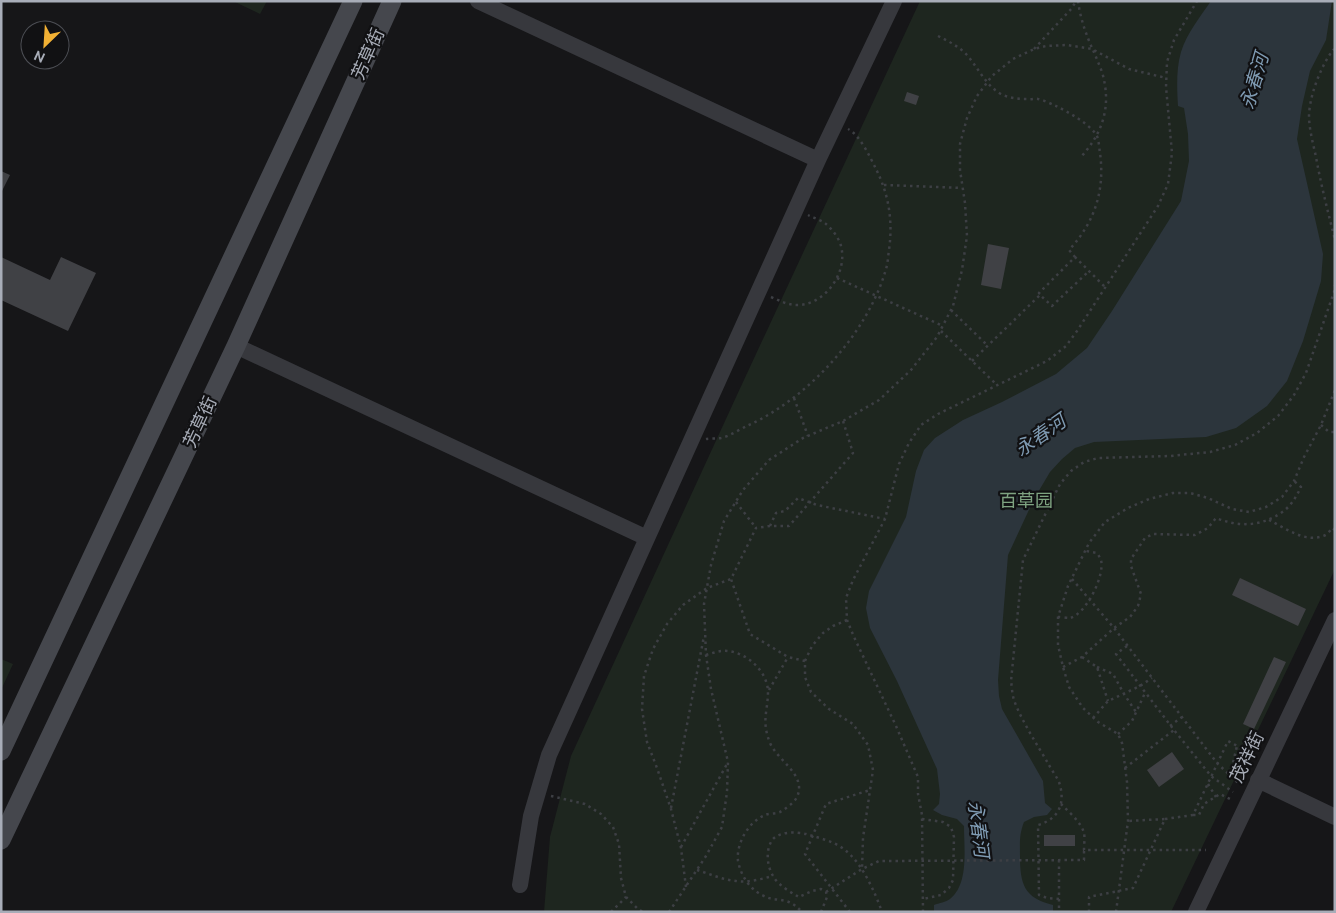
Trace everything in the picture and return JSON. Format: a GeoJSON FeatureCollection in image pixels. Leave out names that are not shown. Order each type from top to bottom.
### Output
{"type":"FeatureCollection","features":[{"type":"Feature","properties":{"kind":"main road","name":"芳草街"},"geometry":{"type":"LineString","coordinates":[[1,751],[353,1]]}},
{"type":"Feature","properties":{"kind":"main road","name":"芳草街"},"geometry":{"type":"LineString","coordinates":[[1,840],[236,346],[392,1]]}},
{"type":"Feature","properties":{"kind":"street"},"geometry":{"type":"LineString","coordinates":[[478,1],[818,160]]}},
{"type":"Feature","properties":{"kind":"street"},"geometry":{"type":"LineString","coordinates":[[520,885],[531,816],[550,755],[818,160],[894,1]]}},
{"type":"Feature","properties":{"kind":"street"},"geometry":{"type":"LineString","coordinates":[[236,346],[647,538]]}},
{"type":"Feature","properties":{"kind":"street","name":"茂祥街"},"geometry":{"type":"LineString","coordinates":[[1196,912],[1335,620]]}},
{"type":"Feature","properties":{"kind":"street"},"geometry":{"type":"LineString","coordinates":[[1258,780],[1335,817]]}},
{"type":"Feature","properties":{"kind":"path"},"geometry":{"type":"LineString","coordinates":[[1077,1],[1092,49],[1102,72],[1106,108],[1098,136],[1080,158]]}},
{"type":"Feature","properties":{"kind":"path"},"geometry":{"type":"LineString","coordinates":[[1034,49],[1077,1]]}},
{"type":"Feature","properties":{"kind":"path"},"geometry":{"type":"LineString","coordinates":[[923,912],[922,819],[918,794],[918,777],[847,620],[846,598],[853,580],[885,519],[899,464],[909,443],[921,425],[938,414],[1047,361],[1066,346],[1078,332],[1158,206],[1168,184],[1172,153],[1166,87],[1167,62],[1174,40],[1197,1]]}},
{"type":"Feature","properties":{"kind":"path"},"geometry":{"type":"LineString","coordinates":[[938,36],[965,53],[987,82],[1001,93],[1010,97],[1027,100],[1038,99],[1058,107],[1079,118],[1098,136],[1102,165],[1098,202],[1089,223],[1078,241],[1069,250],[1105,287]]}},
{"type":"Feature","properties":{"kind":"path"},"geometry":{"type":"LineString","coordinates":[[669,912],[722,828],[727,792],[728,762],[711,689],[704,632],[704,604],[711,565],[724,522],[743,490],[769,460],[808,436],[843,421],[879,400],[911,370],[937,337],[953,306],[962,270],[967,236],[960,170],[960,144],[967,118],[977,96],[992,76],[1013,59],[1034,49],[1046,46],[1067,45],[1092,49],[1129,69],[1166,78]]}},
{"type":"Feature","properties":{"kind":"path"},"geometry":{"type":"LineString","coordinates":[[1335,49],[1327,59],[1314,89],[1309,114],[1318,171],[1335,240]]}},
{"type":"Feature","properties":{"kind":"path"},"geometry":{"type":"LineString","coordinates":[[692,440],[721,438],[765,417],[794,398],[823,371],[850,341],[876,295],[886,268],[890,241],[890,214],[884,185],[854,132],[836,124]]}},
{"type":"Feature","properties":{"kind":"path"},"geometry":{"type":"LineString","coordinates":[[884,185],[962,188]]}},
{"type":"Feature","properties":{"kind":"path"},"geometry":{"type":"LineString","coordinates":[[758,292],[785,304],[799,305],[813,302],[824,295],[831,288],[836,278],[842,262],[842,254],[841,246],[835,233],[825,223],[796,210]]}},
{"type":"Feature","properties":{"kind":"path"},"geometry":{"type":"LineString","coordinates":[[972,361],[1040,295],[1038,293],[1075,257]]}},
{"type":"Feature","properties":{"kind":"path"},"geometry":{"type":"LineString","coordinates":[[1040,295],[1052,306],[1089,271]]}},
{"type":"Feature","properties":{"kind":"path"},"geometry":{"type":"LineString","coordinates":[[836,278],[943,326]]}},
{"type":"Feature","properties":{"kind":"path"},"geometry":{"type":"LineString","coordinates":[[1059,899],[1039,895],[1038,825],[1055,817],[1060,808],[1062,798],[1059,782],[1020,713],[1013,698],[1011,680],[1023,560],[1060,484],[1071,471],[1084,462],[1098,458],[1170,456],[1210,452],[1236,445],[1278,416],[1294,395],[1306,373],[1335,285]]}},
{"type":"Feature","properties":{"kind":"path"},"geometry":{"type":"LineString","coordinates":[[951,310],[988,346]]}},
{"type":"Feature","properties":{"kind":"path"},"geometry":{"type":"LineString","coordinates":[[940,330],[997,385]]}},
{"type":"Feature","properties":{"kind":"path"},"geometry":{"type":"LineString","coordinates":[[1116,912],[1128,821],[1127,782],[1122,743],[1118,734],[1098,722],[1083,708],[1070,687],[1062,667],[1058,645],[1058,617],[1072,579],[1089,543],[1105,522],[1128,508],[1149,499],[1173,493],[1190,493],[1208,498],[1232,509],[1250,512],[1266,507],[1282,497],[1294,481],[1321,425],[1335,390]]}},
{"type":"Feature","properties":{"kind":"path"},"geometry":{"type":"LineString","coordinates":[[794,398],[808,436]]}},
{"type":"Feature","properties":{"kind":"path"},"geometry":{"type":"LineString","coordinates":[[756,528],[789,526],[853,452],[843,421]]}},
{"type":"Feature","properties":{"kind":"path"},"geometry":{"type":"LineString","coordinates":[[1321,425],[1329,432],[1335,432]]}},
{"type":"Feature","properties":{"kind":"path"},"geometry":{"type":"LineString","coordinates":[[1062,667],[1082,657],[1114,628],[1130,617],[1138,606],[1141,594],[1131,566],[1131,559],[1145,538],[1153,534],[1196,535],[1208,528],[1216,518],[1229,523],[1250,525],[1269,520],[1285,510],[1296,497],[1302,487],[1294,481]]}},
{"type":"Feature","properties":{"kind":"path"},"geometry":{"type":"LineString","coordinates":[[770,526],[776,513],[785,511],[798,498],[817,505],[885,519]]}},
{"type":"Feature","properties":{"kind":"path"},"geometry":{"type":"LineString","coordinates":[[736,502],[756,528]]}},
{"type":"Feature","properties":{"kind":"path"},"geometry":{"type":"LineString","coordinates":[[1269,520],[1309,538],[1325,536],[1334,529],[1335,524]]}},
{"type":"Feature","properties":{"kind":"path"},"geometry":{"type":"LineString","coordinates":[[756,528],[731,580],[750,634],[788,657],[806,661]]}},
{"type":"Feature","properties":{"kind":"path"},"geometry":{"type":"LineString","coordinates":[[1058,617],[1070,618],[1077,614],[1090,600],[1096,588],[1101,572],[1101,561],[1097,553],[1086,551]]}},
{"type":"Feature","properties":{"kind":"path"},"geometry":{"type":"LineString","coordinates":[[1072,579],[1114,628],[1218,763],[1238,783]]}},
{"type":"Feature","properties":{"kind":"path"},"geometry":{"type":"LineString","coordinates":[[686,887],[681,848],[671,809],[658,768],[647,742],[642,709],[644,676],[653,649],[667,624],[683,605],[707,588],[731,580]]}},
{"type":"Feature","properties":{"kind":"path"},"geometry":{"type":"LineString","coordinates":[[847,620],[823,633],[812,646],[806,661],[805,677],[811,692],[829,709],[853,724],[868,745],[873,770],[863,838],[862,869]]}},
{"type":"Feature","properties":{"kind":"path"},"geometry":{"type":"LineString","coordinates":[[671,809],[704,632]]}},
{"type":"Feature","properties":{"kind":"path"},"geometry":{"type":"LineString","coordinates":[[1127,646],[1116,654],[1170,726],[1211,776],[1234,792]]}},
{"type":"Feature","properties":{"kind":"path"},"geometry":{"type":"LineString","coordinates":[[706,655],[728,651],[739,654],[749,659],[765,679],[768,693],[765,720],[767,735],[772,747],[780,758],[793,770],[799,788],[796,798],[791,804],[780,812],[764,815],[752,824],[744,834],[739,847],[738,860],[747,883],[753,889],[764,897],[794,904],[801,912]]}},
{"type":"Feature","properties":{"kind":"path"},"geometry":{"type":"LineString","coordinates":[[768,693],[788,657]]}},
{"type":"Feature","properties":{"kind":"path"},"geometry":{"type":"LineString","coordinates":[[1082,657],[1097,668],[1113,674],[1136,712]]}},
{"type":"Feature","properties":{"kind":"path"},"geometry":{"type":"LineString","coordinates":[[1097,668],[1108,701]]}},
{"type":"Feature","properties":{"kind":"path"},"geometry":{"type":"LineString","coordinates":[[1093,718],[1108,701],[1140,686],[1152,678]]}},
{"type":"Feature","properties":{"kind":"path"},"geometry":{"type":"LineString","coordinates":[[1118,734],[1132,721],[1145,692]]}},
{"type":"Feature","properties":{"kind":"path"},"geometry":{"type":"LineString","coordinates":[[1170,726],[1182,717]]}},
{"type":"Feature","properties":{"kind":"path"},"geometry":{"type":"LineString","coordinates":[[1125,768],[1174,730]]}},
{"type":"Feature","properties":{"kind":"path"},"geometry":{"type":"LineString","coordinates":[[1193,816],[1228,741],[1252,754]]}},
{"type":"Feature","properties":{"kind":"path"},"geometry":{"type":"LineString","coordinates":[[1230,775],[1236,746]]}},
{"type":"Feature","properties":{"kind":"path"},"geometry":{"type":"LineString","coordinates":[[681,848],[728,762]]}},
{"type":"Feature","properties":{"kind":"path"},"geometry":{"type":"LineString","coordinates":[[1208,784],[1216,797]]}},
{"type":"Feature","properties":{"kind":"path"},"geometry":{"type":"LineString","coordinates":[[850,912],[805,854],[826,804],[871,790]]}},
{"type":"Feature","properties":{"kind":"path"},"geometry":{"type":"LineString","coordinates":[[538,793],[585,804],[601,814],[613,827],[619,844],[621,878],[626,897],[643,912]]}},
{"type":"Feature","properties":{"kind":"path"},"geometry":{"type":"LineString","coordinates":[[1128,821],[1193,816],[1199,814],[1204,804],[1220,794],[1230,799]]}},
{"type":"Feature","properties":{"kind":"path"},"geometry":{"type":"LineString","coordinates":[[826,892],[862,869],[879,861],[1084,860],[1084,834],[1070,812],[1061,804]]}},
{"type":"Feature","properties":{"kind":"path"},"geometry":{"type":"LineString","coordinates":[[922,819],[943,822],[951,827],[954,837],[953,880],[949,888],[941,895],[922,899]]}},
{"type":"Feature","properties":{"kind":"path"},"geometry":{"type":"LineString","coordinates":[[1088,912],[1089,897],[1133,888],[1165,819]]}},
{"type":"Feature","properties":{"kind":"path"},"geometry":{"type":"LineString","coordinates":[[826,892],[821,889],[799,897],[782,886],[773,876],[767,857],[769,847],[774,839],[782,834],[798,832],[825,839],[845,850],[862,869],[878,899],[882,912]]}},
{"type":"Feature","properties":{"kind":"path"},"geometry":{"type":"LineString","coordinates":[[1084,850],[1206,850]]}},
{"type":"Feature","properties":{"kind":"path"},"geometry":{"type":"LineString","coordinates":[[1059,860],[1059,912]]}},
{"type":"Feature","properties":{"kind":"path"},"geometry":{"type":"LineString","coordinates":[[697,870],[718,878],[737,882],[773,876]]}},
{"type":"Feature","properties":{"kind":"path"},"geometry":{"type":"LineString","coordinates":[[821,912],[827,897],[826,892]]}},
{"type":"Feature","properties":{"kind":"path"},"geometry":{"type":"LineString","coordinates":[[611,912],[626,897]]}},
{"type":"Feature","properties":{"kind":"green space"},"geometry":{"type":"Polygon","coordinates":[[[233,1],[267,1],[260,14],[233,1]]]}},
{"type":"Feature","properties":{"kind":"green space","name":"百草园"},"geometry":{"type":"Polygon","coordinates":[[[920,1],[1335,1],[1335,569],[1171,912],[544,912],[550,837],[571,756],[920,1]]]}},
{"type":"Feature","properties":{"kind":"green space"},"geometry":{"type":"Polygon","coordinates":[[[1,659],[13,664],[1,690],[1,659]]]}},
{"type":"Feature","properties":{"kind":"water","name":"永春河"},"geometry":{"type":"Polygon","coordinates":[[[1211,1],[1332,1],[1326,40],[1310,71],[1297,139],[1323,254],[1321,281],[1303,341],[1287,381],[1267,406],[1236,428],[1206,437],[1094,442],[1075,448],[1050,472],[1034,499],[1008,555],[998,680],[1002,709],[1043,781],[1045,803],[1052,809],[1047,815],[1034,817],[1024,822],[1020,843],[1020,856],[1021,874],[1026,888],[1036,898],[1053,905],[1053,912],[934,912],[934,905],[950,899],[960,885],[965,855],[964,826],[957,819],[942,815],[933,810],[939,804],[940,794],[937,769],[897,681],[870,628],[866,608],[869,591],[906,517],[916,471],[924,450],[935,438],[963,420],[1056,374],[1087,348],[1181,201],[1189,161],[1188,134],[1184,108],[1178,106],[1178,65],[1187,38],[1211,1]]]}},
{"type":"Feature","properties":{"kind":"building"},"geometry":{"type":"Polygon","coordinates":[[[907,92],[919,96],[916,105],[904,101],[907,92]]]}},
{"type":"Feature","properties":{"kind":"building"},"geometry":{"type":"Polygon","coordinates":[[[1,171],[10,175],[1,193],[1,171]]]}},
{"type":"Feature","properties":{"kind":"building"},"geometry":{"type":"Polygon","coordinates":[[[988,244],[1009,248],[1001,289],[981,285],[988,244]]]}},
{"type":"Feature","properties":{"kind":"building"},"geometry":{"type":"Polygon","coordinates":[[[1,257],[50,280],[61,257],[96,273],[68,331],[1,300],[1,257]]]}},
{"type":"Feature","properties":{"kind":"building"},"geometry":{"type":"Polygon","coordinates":[[[1240,578],[1306,609],[1298,626],[1232,595],[1240,578]]]}},
{"type":"Feature","properties":{"kind":"building"},"geometry":{"type":"Polygon","coordinates":[[[1274,657],[1286,662],[1254,729],[1243,724],[1274,657]]]}},
{"type":"Feature","properties":{"kind":"building"},"geometry":{"type":"Polygon","coordinates":[[[1172,752],[1184,769],[1159,787],[1147,770],[1172,752]]]}},
{"type":"Feature","properties":{"kind":"building"},"geometry":{"type":"Polygon","coordinates":[[[1044,835],[1075,835],[1075,846],[1044,846],[1044,835]]]}}]}
